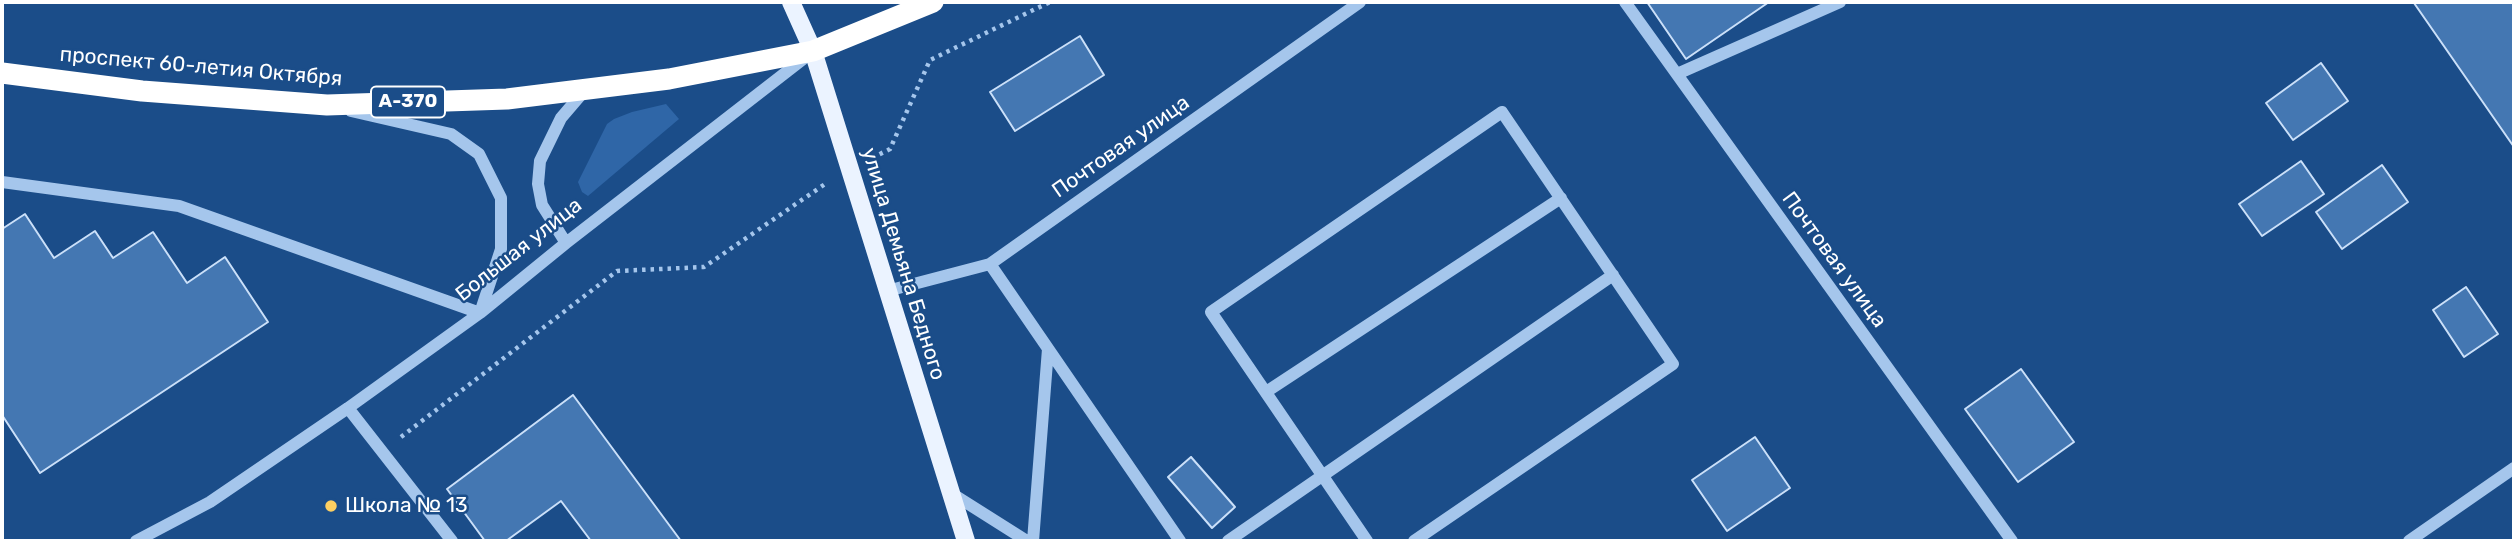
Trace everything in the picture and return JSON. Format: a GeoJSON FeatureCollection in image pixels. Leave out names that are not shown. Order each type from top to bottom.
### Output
{"type":"FeatureCollection","features":[{"type":"Feature","properties":{"kind":"highway","name":"Большая улица"},"geometry":{"type":"LineString","coordinates":[[813,51],[933,2]]}},
{"type":"Feature","properties":{"kind":"highway","name":"проспект 60-летия Октября"},"geometry":{"type":"LineString","coordinates":[[2,73],[142,91],[327,105],[507,99],[669,79],[813,51]]}},
{"type":"Feature","properties":{"kind":"main road","name":"улица Демьяна Бедного"},"geometry":{"type":"LineString","coordinates":[[791,2],[813,51],[966,541]]}},
{"type":"Feature","properties":{"kind":"street","name":"Почтовая улица"},"geometry":{"type":"LineString","coordinates":[[887,291],[990,264],[1360,2]]}},
{"type":"Feature","properties":{"kind":"street","name":"Почтовая улица"},"geometry":{"type":"LineString","coordinates":[[1625,2],[2012,541]]}},
{"type":"Feature","properties":{"kind":"street"},"geometry":{"type":"LineString","coordinates":[[1677,74],[1840,2]]}},
{"type":"Feature","properties":{"kind":"street","name":"Большая улица"},"geometry":{"type":"LineString","coordinates":[[136,541],[210,502],[348,408],[480,313],[813,51]]}},
{"type":"Feature","properties":{"kind":"street"},"geometry":{"type":"LineString","coordinates":[[566,243],[542,205],[538,184],[540,161],[561,118],[585,89]]}},
{"type":"Feature","properties":{"kind":"street"},"geometry":{"type":"LineString","coordinates":[[2,181],[179,206],[480,313],[501,248],[501,198],[479,154],[451,134],[327,105]]}},
{"type":"Feature","properties":{"kind":"street"},"geometry":{"type":"LineString","coordinates":[[1367,541],[1211,312],[1502,113],[1673,364],[1414,541]]}},
{"type":"Feature","properties":{"kind":"street"},"geometry":{"type":"LineString","coordinates":[[1266,393],[1560,198]]}},
{"type":"Feature","properties":{"kind":"street"},"geometry":{"type":"LineString","coordinates":[[990,264],[1180,541]]}},
{"type":"Feature","properties":{"kind":"street"},"geometry":{"type":"LineString","coordinates":[[1228,541],[1613,275]]}},
{"type":"Feature","properties":{"kind":"street"},"geometry":{"type":"LineString","coordinates":[[1033,541],[1048,349]]}},
{"type":"Feature","properties":{"kind":"street"},"geometry":{"type":"LineString","coordinates":[[348,408],[452,541]]}},
{"type":"Feature","properties":{"kind":"street"},"geometry":{"type":"LineString","coordinates":[[2409,541],[2514,468]]}},
{"type":"Feature","properties":{"kind":"street"},"geometry":{"type":"LineString","coordinates":[[951,493],[1027,541]]}},
{"type":"Feature","properties":{"kind":"path"},"geometry":{"type":"LineString","coordinates":[[381,452],[617,271],[704,267],[849,168],[890,149],[930,60],[1050,2]]}},
{"type":"Feature","properties":{"kind":"shaded area"},"geometry":{"type":"Polygon","coordinates":[[[666,104],[679,119],[588,196],[582,192],[578,182],[607,124],[632,112],[666,104]]]}},
{"type":"Feature","properties":{"kind":"building"},"geometry":{"type":"Polygon","coordinates":[[[1647,2],[1769,2],[1686,59],[1647,2]]]}},
{"type":"Feature","properties":{"kind":"building"},"geometry":{"type":"Polygon","coordinates":[[[2514,2],[2514,147],[2414,3],[2514,2]]]}},
{"type":"Feature","properties":{"kind":"building"},"geometry":{"type":"Polygon","coordinates":[[[1080,36],[1104,75],[1015,131],[990,92],[1080,36]]]}},
{"type":"Feature","properties":{"kind":"building"},"geometry":{"type":"Polygon","coordinates":[[[2321,63],[2348,101],[2293,140],[2266,103],[2321,63]]]}},
{"type":"Feature","properties":{"kind":"building"},"geometry":{"type":"Polygon","coordinates":[[[2301,161],[2324,194],[2262,236],[2239,204],[2301,161]]]}},
{"type":"Feature","properties":{"kind":"building"},"geometry":{"type":"Polygon","coordinates":[[[2382,165],[2408,202],[2342,249],[2316,212],[2382,165]]]}},
{"type":"Feature","properties":{"kind":"building"},"geometry":{"type":"Polygon","coordinates":[[[25,214],[54,258],[95,231],[113,258],[153,232],[187,283],[225,257],[268,322],[40,473],[2,415],[2,229],[25,214]]]}},
{"type":"Feature","properties":{"kind":"building"},"geometry":{"type":"Polygon","coordinates":[[[2466,287],[2498,334],[2464,357],[2433,310],[2466,287]]]}},
{"type":"Feature","properties":{"kind":"building"},"geometry":{"type":"Polygon","coordinates":[[[2021,369],[2074,442],[2018,482],[1965,409],[2021,369]]]}},
{"type":"Feature","properties":{"kind":"building"},"geometry":{"type":"Polygon","coordinates":[[[573,395],[681,541],[591,541],[561,501],[506,541],[485,541],[447,489],[573,395]]]}},
{"type":"Feature","properties":{"kind":"building"},"geometry":{"type":"Polygon","coordinates":[[[1755,437],[1790,488],[1727,531],[1692,480],[1755,437]]]}},
{"type":"Feature","properties":{"kind":"building"},"geometry":{"type":"Polygon","coordinates":[[[1191,457],[1235,507],[1212,528],[1168,477],[1191,457]]]}},
{"type":"Feature","properties":{"kind":"place","name":"Школа № 13"},"geometry":{"type":"Point","coordinates":[331,506]}}]}
